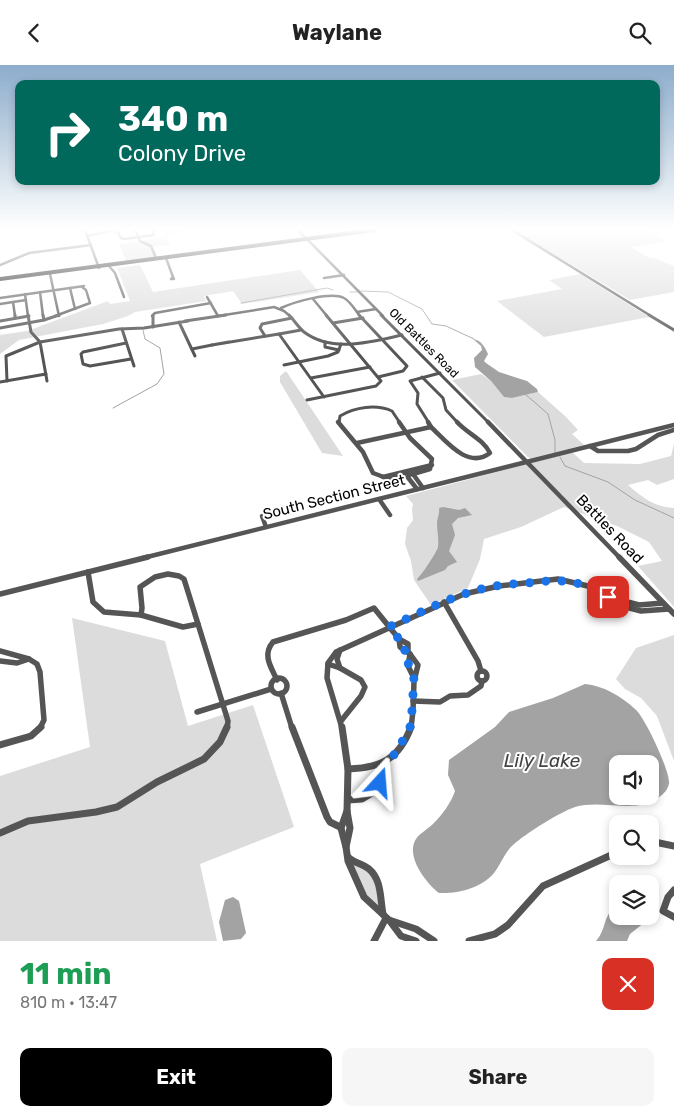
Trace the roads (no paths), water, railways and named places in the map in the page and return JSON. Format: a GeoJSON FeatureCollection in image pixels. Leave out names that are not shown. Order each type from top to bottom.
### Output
{"type":"FeatureCollection","features":[{"type":"Feature","properties":{"kind":"main road"},"geometry":{"type":"LineString","coordinates":[[3,279],[67,271]]}},
{"type":"Feature","properties":{"kind":"main road"},"geometry":{"type":"LineString","coordinates":[[3,279],[71,271]]}},
{"type":"Feature","properties":{"kind":"street"},"geometry":{"type":"LineString","coordinates":[[113,271],[124,297]]}},
{"type":"Feature","properties":{"kind":"street"},"geometry":{"type":"LineString","coordinates":[[171,271],[173,277]]}},
{"type":"Feature","properties":{"kind":"street","name":"Old Battles Road"},"geometry":{"type":"LineString","coordinates":[[340,271],[527,461]]}},
{"type":"Feature","properties":{"kind":"street"},"geometry":{"type":"LineString","coordinates":[[578,271],[674,330]]}},
{"type":"Feature","properties":{"kind":"street"},"geometry":{"type":"LineString","coordinates":[[50,274],[59,316]]}},
{"type":"Feature","properties":{"kind":"street"},"geometry":{"type":"LineString","coordinates":[[324,279],[344,275]]}},
{"type":"Feature","properties":{"kind":"street"},"geometry":{"type":"LineString","coordinates":[[0,315],[1,328],[30,325],[59,316],[90,303],[84,286],[1,299]]}},
{"type":"Feature","properties":{"kind":"street"},"geometry":{"type":"LineString","coordinates":[[70,288],[75,309]]}},
{"type":"Feature","properties":{"kind":"street"},"geometry":{"type":"LineString","coordinates":[[40,292],[44,320]]}},
{"type":"Feature","properties":{"kind":"street"},"geometry":{"type":"LineString","coordinates":[[26,295],[32,334],[40,342],[47,381]]}},
{"type":"Feature","properties":{"kind":"street"},"geometry":{"type":"LineString","coordinates":[[281,308],[313,299],[342,297],[408,368],[378,377]]}},
{"type":"Feature","properties":{"kind":"street"},"geometry":{"type":"LineString","coordinates":[[307,400],[376,386],[381,383],[370,367],[313,299]]}},
{"type":"Feature","properties":{"kind":"street"},"geometry":{"type":"LineString","coordinates":[[0,304],[26,300]]}},
{"type":"Feature","properties":{"kind":"street"},"geometry":{"type":"LineString","coordinates":[[153,327],[152,315],[155,313],[209,300],[218,316]]}},
{"type":"Feature","properties":{"kind":"street"},"geometry":{"type":"LineString","coordinates":[[13,302],[15,318]]}},
{"type":"Feature","properties":{"kind":"street"},"geometry":{"type":"LineString","coordinates":[[7,381],[6,355],[40,342],[122,329],[153,327],[268,307],[286,310],[301,330],[325,342],[341,344],[402,335]]}},
{"type":"Feature","properties":{"kind":"street"},"geometry":{"type":"LineString","coordinates":[[357,312],[376,309]]}},
{"type":"Feature","properties":{"kind":"street"},"geometry":{"type":"LineString","coordinates":[[0,321],[29,316]]}},
{"type":"Feature","properties":{"kind":"street"},"geometry":{"type":"LineString","coordinates":[[266,336],[260,328],[262,324],[292,318]]}},
{"type":"Feature","properties":{"kind":"street"},"geometry":{"type":"LineString","coordinates":[[333,323],[363,318]]}},
{"type":"Feature","properties":{"kind":"street"},"geometry":{"type":"LineString","coordinates":[[179,323],[195,356]]}},
{"type":"Feature","properties":{"kind":"street"},"geometry":{"type":"LineString","coordinates":[[122,329],[134,367]]}},
{"type":"Feature","properties":{"kind":"street"},"geometry":{"type":"LineString","coordinates":[[192,349],[301,330]]}},
{"type":"Feature","properties":{"kind":"street"},"geometry":{"type":"LineString","coordinates":[[279,334],[324,397]]}},
{"type":"Feature","properties":{"kind":"street"},"geometry":{"type":"LineString","coordinates":[[325,342],[325,347],[339,350]]}},
{"type":"Feature","properties":{"kind":"street"},"geometry":{"type":"LineString","coordinates":[[126,343],[83,351],[81,354],[83,364],[90,366],[131,359]]}},
{"type":"Feature","properties":{"kind":"street"},"geometry":{"type":"LineString","coordinates":[[284,365],[328,356],[339,350],[341,344]]}},
{"type":"Feature","properties":{"kind":"street"},"geometry":{"type":"LineString","coordinates":[[311,378],[370,367]]}},
{"type":"Feature","properties":{"kind":"street"},"geometry":{"type":"LineString","coordinates":[[422,377],[442,398],[446,410],[467,433],[485,443],[490,453],[486,456],[478,459],[464,457],[431,427],[418,404],[418,393],[410,383],[412,379],[440,373]]}},
{"type":"Feature","properties":{"kind":"street"},"geometry":{"type":"LineString","coordinates":[[0,382],[46,374]]}},
{"type":"Feature","properties":{"kind":"street"},"geometry":{"type":"LineString","coordinates":[[374,407],[385,407],[394,413],[414,443],[430,456],[432,465],[430,469],[382,477],[371,470],[364,453],[339,423],[339,418],[343,414],[374,407]]}},
{"type":"Feature","properties":{"kind":"street","name":"South Section Street"},"geometry":{"type":"LineString","coordinates":[[0,594],[674,425]]}},
{"type":"Feature","properties":{"kind":"street"},"geometry":{"type":"LineString","coordinates":[[357,443],[431,427]]}},
{"type":"Feature","properties":{"kind":"street"},"geometry":{"type":"LineString","coordinates":[[590,445],[598,451],[628,451],[636,449],[658,435],[674,430]]}},
{"type":"Feature","properties":{"kind":"street","name":"Battles Road"},"geometry":{"type":"LineString","coordinates":[[527,461],[674,615]]}},
{"type":"Feature","properties":{"kind":"street"},"geometry":{"type":"LineString","coordinates":[[408,474],[432,465]]}},
{"type":"Feature","properties":{"kind":"street"},"geometry":{"type":"LineString","coordinates":[[408,474],[423,487]]}},
{"type":"Feature","properties":{"kind":"street"},"geometry":{"type":"LineString","coordinates":[[408,474],[417,489]]}},
{"type":"Feature","properties":{"kind":"street"},"geometry":{"type":"LineString","coordinates":[[379,499],[390,515]]}},
{"type":"Feature","properties":{"kind":"street"},"geometry":{"type":"LineString","coordinates":[[262,516],[266,527]]}},
{"type":"Feature","properties":{"kind":"street"},"geometry":{"type":"LineString","coordinates":[[88,572],[93,600],[100,610],[109,614],[141,615],[183,627],[198,624]]}},
{"type":"Feature","properties":{"kind":"street"},"geometry":{"type":"LineString","coordinates":[[0,833],[30,819],[112,809],[156,782],[191,768],[212,753],[227,731],[228,721],[224,704],[184,579],[179,575],[173,574],[149,579],[140,587],[144,608],[141,615]]}},
{"type":"Feature","properties":{"kind":"street"},"geometry":{"type":"LineString","coordinates":[[374,941],[386,918],[380,889],[374,875],[366,867],[353,862],[346,851],[350,828],[347,811],[348,769],[341,721],[326,678],[328,664],[336,652],[444,602],[479,589],[558,579],[581,583],[626,607],[642,611],[669,609]]}},
{"type":"Feature","properties":{"kind":"street"},"geometry":{"type":"LineString","coordinates":[[608,597],[639,605],[663,603]]}},
{"type":"Feature","properties":{"kind":"street"},"geometry":{"type":"LineString","coordinates":[[413,701],[440,702],[450,696],[468,695],[481,686],[482,681],[477,676],[477,673],[481,671],[478,661],[444,602]]}},
{"type":"Feature","properties":{"kind":"street"},"geometry":{"type":"LineString","coordinates":[[277,680],[266,653],[269,645],[276,641],[346,620],[374,608],[399,639],[408,644],[408,666],[414,679]]}},
{"type":"Feature","properties":{"kind":"street"},"geometry":{"type":"LineString","coordinates":[[340,668],[337,659],[342,648]]}},
{"type":"Feature","properties":{"kind":"street"},"geometry":{"type":"LineString","coordinates":[[0,651],[30,659],[37,664],[40,672],[43,723],[40,729],[31,736],[0,745]]}},
{"type":"Feature","properties":{"kind":"street"},"geometry":{"type":"LineString","coordinates":[[348,769],[369,768],[387,761],[396,753],[408,733],[411,725],[414,679],[418,665],[409,653]]}},
{"type":"Feature","properties":{"kind":"street"},"geometry":{"type":"LineString","coordinates":[[0,661],[17,663],[30,659]]}},
{"type":"Feature","properties":{"kind":"street"},"geometry":{"type":"LineString","coordinates":[[328,664],[340,668],[361,680],[365,687],[362,695],[344,714],[341,721]]}},
{"type":"Feature","properties":{"kind":"street"},"geometry":{"type":"LineString","coordinates":[[277,680],[284,680],[287,684],[286,691],[281,693],[274,692],[271,689],[272,683],[277,680]]}},
{"type":"Feature","properties":{"kind":"street"},"geometry":{"type":"LineString","coordinates":[[197,712],[271,689]]}},
{"type":"Feature","properties":{"kind":"street"},"geometry":{"type":"LineString","coordinates":[[281,693],[295,737],[326,817],[330,822],[340,827]]}},
{"type":"Feature","properties":{"kind":"street"},"geometry":{"type":"LineString","coordinates":[[348,800],[362,799],[377,790],[387,761]]}},
{"type":"Feature","properties":{"kind":"street"},"geometry":{"type":"LineString","coordinates":[[347,811],[340,827],[340,833],[364,897],[386,918],[401,936],[416,941]]}},
{"type":"Feature","properties":{"kind":"street"},"geometry":{"type":"LineString","coordinates":[[659,843],[674,846]]}},
{"type":"Feature","properties":{"kind":"street"},"geometry":{"type":"LineString","coordinates":[[469,941],[497,938],[543,886],[609,856]]}},
{"type":"Feature","properties":{"kind":"street"},"geometry":{"type":"LineString","coordinates":[[671,916],[663,911],[668,897],[674,891]]}},
{"type":"Feature","properties":{"kind":"street"},"geometry":{"type":"LineString","coordinates":[[386,918],[416,929],[434,941]]}},
{"type":"Feature","properties":{"kind":"water"},"geometry":{"type":"Polygon","coordinates":[[[473,339],[480,342],[486,349],[488,354],[484,361],[486,363],[499,372],[527,381],[538,392],[512,398],[504,397],[491,381],[475,367],[474,358],[482,350],[481,346],[473,339]]]}},
{"type":"Feature","properties":{"kind":"water"},"geometry":{"type":"Polygon","coordinates":[[[439,508],[459,510],[465,508],[472,515],[458,518],[452,524],[455,535],[449,551],[457,562],[448,566],[445,570],[418,581],[417,579],[429,564],[438,547],[437,521],[439,508]]]}},
{"type":"Feature","properties":{"kind":"water","name":"Lily Lake"},"geometry":{"type":"Polygon","coordinates":[[[585,684],[605,689],[630,704],[639,714],[656,745],[669,778],[669,784],[667,789],[659,797],[659,755],[609,755],[609,805],[638,805],[620,806],[597,804],[575,807],[543,824],[513,845],[494,873],[483,883],[461,891],[439,893],[428,883],[419,869],[415,861],[413,846],[416,839],[443,813],[455,791],[448,775],[449,760],[495,727],[509,712],[553,698],[585,684]]]}},
{"type":"Feature","properties":{"kind":"water"},"geometry":{"type":"Polygon","coordinates":[[[233,897],[239,901],[246,933],[241,939],[223,941],[219,922],[225,900],[233,897]]]}},
{"type":"Feature","properties":{"kind":"water"},"geometry":{"type":"Polygon","coordinates":[[[609,914],[609,925],[641,925],[630,934],[627,941],[596,941],[602,932],[609,914]]]}},
{"type":"Feature","properties":{"kind":"waterway"},"geometry":{"type":"LineString","coordinates":[[241,303],[327,288],[333,290]]}},
{"type":"Feature","properties":{"kind":"waterway"},"geometry":{"type":"LineString","coordinates":[[361,291],[388,292],[422,309],[432,324],[446,326],[474,339]]}},
{"type":"Feature","properties":{"kind":"waterway"},"geometry":{"type":"LineString","coordinates":[[350,292],[357,292]]}},
{"type":"Feature","properties":{"kind":"waterway"},"geometry":{"type":"LineString","coordinates":[[113,408],[157,384],[164,374],[160,348],[145,339],[143,330]]}},
{"type":"Feature","properties":{"kind":"waterway"},"geometry":{"type":"LineString","coordinates":[[525,394],[548,414],[555,440],[555,453]]}},
{"type":"Feature","properties":{"kind":"waterway"},"geometry":{"type":"LineString","coordinates":[[560,457],[565,466],[608,482],[635,500],[674,518]]}}]}
